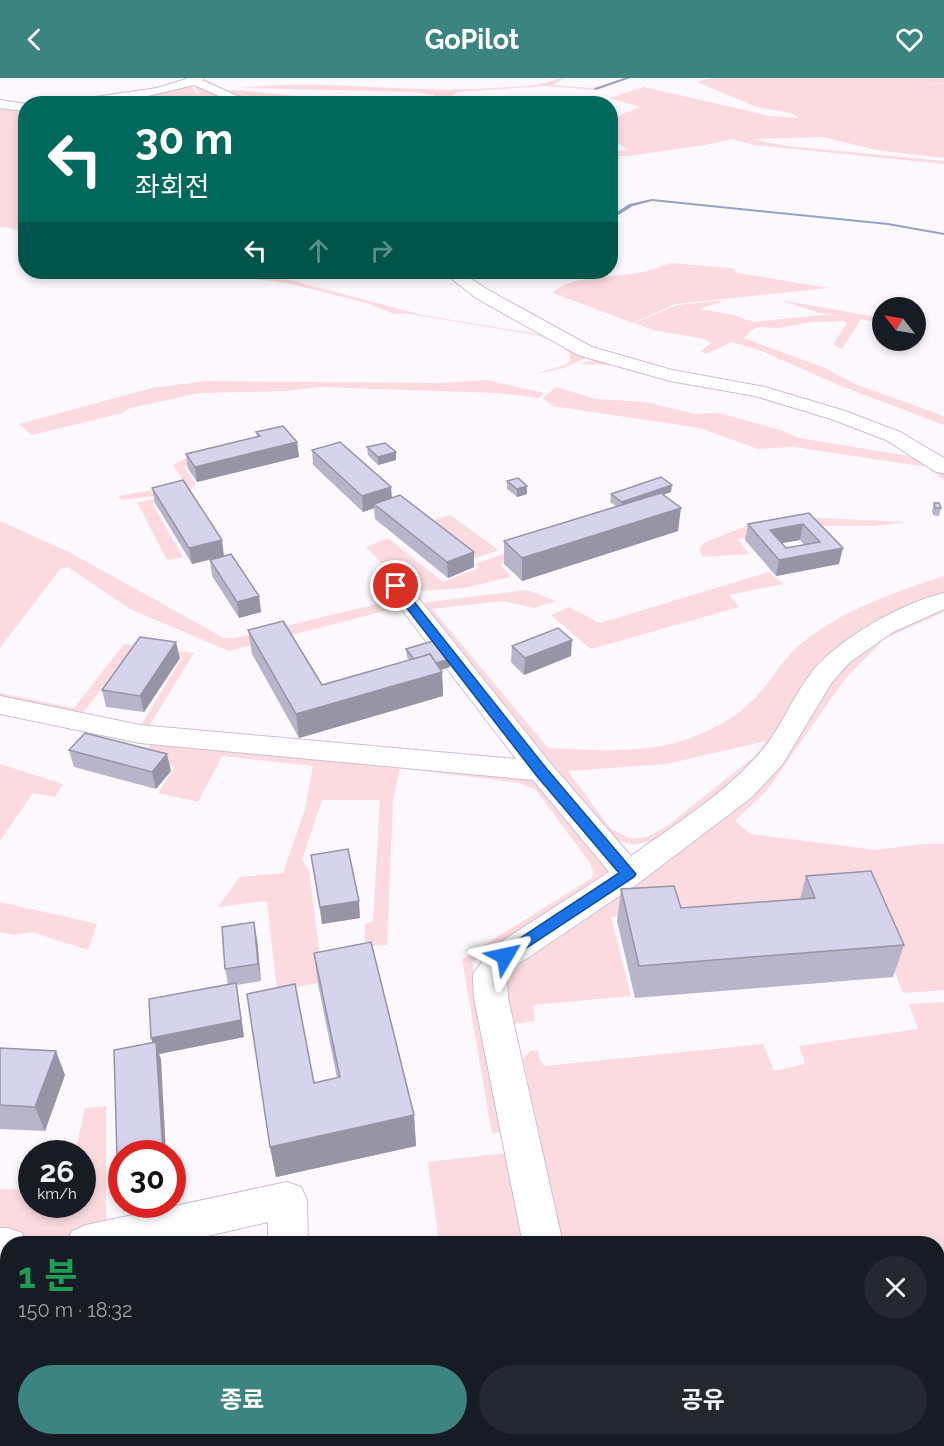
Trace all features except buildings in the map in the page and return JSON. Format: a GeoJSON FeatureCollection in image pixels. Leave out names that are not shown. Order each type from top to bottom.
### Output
{"type":"FeatureCollection","features":[{"type":"Feature","properties":{"kind":"street"},"geometry":{"type":"LineString","coordinates":[[128,96],[196,79],[232,96]]}},
{"type":"Feature","properties":{"kind":"street"},"geometry":{"type":"LineString","coordinates":[[0,104],[18,106]]}},
{"type":"Feature","properties":{"kind":"street"},"geometry":{"type":"LineString","coordinates":[[461,279],[552,335],[585,351],[670,375],[758,391],[838,415],[893,436],[944,467]]}},
{"type":"Feature","properties":{"kind":"street"},"geometry":{"type":"LineString","coordinates":[[396,586],[541,771],[629,874]]}},
{"type":"Feature","properties":{"kind":"street"},"geometry":{"type":"LineString","coordinates":[[541,1236],[491,998],[490,974],[496,964],[526,940],[629,874],[742,790],[772,758],[821,678],[841,656],[884,627],[944,600]]}},
{"type":"Feature","properties":{"kind":"street"},"geometry":{"type":"LineString","coordinates":[[0,705],[140,734],[541,771]]}},
{"type":"Feature","properties":{"kind":"street"},"geometry":{"type":"LineString","coordinates":[[123,1236],[287,1200],[288,1236]]}},
{"type":"Feature","properties":{"kind":"shaded area"},"geometry":{"type":"Polygon","coordinates":[[[205,78],[223,91],[238,90],[295,96],[233,96],[217,89],[205,78]]]}},
{"type":"Feature","properties":{"kind":"shaded area"},"geometry":{"type":"Polygon","coordinates":[[[565,78],[553,85],[591,88],[625,78],[633,78],[593,90],[545,86],[458,92],[452,96],[434,96],[417,92],[241,88],[272,85],[335,85],[461,89],[543,84],[565,78]]]}},
{"type":"Feature","properties":{"kind":"shaded area"},"geometry":{"type":"Polygon","coordinates":[[[711,78],[944,78],[944,83],[925,84],[944,84],[944,158],[876,150],[823,137],[751,139],[787,146],[944,161],[944,164],[754,145],[732,139],[705,145],[618,156],[618,151],[627,150],[618,143],[618,118],[640,107],[618,100],[616,96],[644,87],[770,116],[800,118],[790,113],[757,107],[697,82],[711,78]]]}},
{"type":"Feature","properties":{"kind":"shaded area"},"geometry":{"type":"Polygon","coordinates":[[[193,84],[226,96],[126,96],[191,85],[200,95],[193,84]]]}},
{"type":"Feature","properties":{"kind":"shaded area"},"geometry":{"type":"Polygon","coordinates":[[[0,105],[18,106],[18,230],[0,227],[0,105]]]}},
{"type":"Feature","properties":{"kind":"shaded area"},"geometry":{"type":"Polygon","coordinates":[[[670,263],[732,268],[738,273],[829,288],[675,304],[633,323],[553,293],[559,288],[580,280],[618,279],[618,275],[654,269],[670,263]]]}},
{"type":"Feature","properties":{"kind":"shaded area"},"geometry":{"type":"Polygon","coordinates":[[[255,279],[290,280],[422,315],[550,336],[592,355],[564,368],[530,375],[565,365],[570,361],[569,352],[555,342],[536,335],[404,313],[394,314],[367,303],[287,283],[255,279]]]}},
{"type":"Feature","properties":{"kind":"shaded area"},"geometry":{"type":"Polygon","coordinates":[[[726,300],[699,309],[734,315],[752,322],[822,315],[845,316],[819,313],[780,300],[872,316],[872,321],[861,319],[842,349],[834,345],[847,323],[844,321],[813,322],[777,328],[758,327],[744,338],[825,368],[857,385],[936,413],[944,417],[944,425],[841,386],[764,352],[732,342],[706,354],[701,351],[711,343],[705,339],[653,330],[635,323],[677,305],[726,300]]]}},
{"type":"Feature","properties":{"kind":"shaded area"},"geometry":{"type":"Polygon","coordinates":[[[597,359],[664,376],[757,393],[854,422],[902,444],[944,473],[944,480],[927,467],[794,447],[758,449],[700,428],[552,406],[543,398],[556,387],[596,399],[645,402],[695,414],[719,413],[780,430],[799,438],[915,457],[891,442],[862,429],[768,399],[653,376],[612,365],[579,364],[597,359]]]}},
{"type":"Feature","properties":{"kind":"shaded area"},"geometry":{"type":"Polygon","coordinates":[[[487,380],[544,393],[539,398],[499,393],[318,387],[287,391],[200,393],[130,408],[122,413],[32,435],[19,424],[152,388],[207,381],[439,383],[487,380]]]}},
{"type":"Feature","properties":{"kind":"shaded area"},"geometry":{"type":"Polygon","coordinates":[[[255,448],[184,467],[196,484],[188,492],[122,500],[118,496],[176,486],[182,478],[173,465],[190,456],[255,448]]]}},
{"type":"Feature","properties":{"kind":"shaded area"},"geometry":{"type":"Polygon","coordinates":[[[185,494],[152,503],[183,557],[167,560],[137,502],[185,494]]]}},
{"type":"Feature","properties":{"kind":"shaded area"},"geometry":{"type":"Polygon","coordinates":[[[649,503],[659,513],[500,564],[511,577],[465,588],[409,592],[366,547],[388,538],[443,582],[479,568],[475,564],[649,503]]]}},
{"type":"Feature","properties":{"kind":"shaded area"},"geometry":{"type":"Polygon","coordinates":[[[450,515],[499,550],[470,560],[425,523],[450,515]]]}},
{"type":"Feature","properties":{"kind":"shaded area"},"geometry":{"type":"Polygon","coordinates":[[[796,517],[907,522],[874,526],[810,526],[738,539],[749,554],[703,557],[699,550],[704,543],[756,522],[796,517]]]}},
{"type":"Feature","properties":{"kind":"shaded area"},"geometry":{"type":"Polygon","coordinates":[[[0,521],[71,553],[224,638],[235,638],[394,600],[400,607],[229,651],[130,609],[68,567],[60,569],[0,648],[0,521]]]}},
{"type":"Feature","properties":{"kind":"shaded area"},"geometry":{"type":"Polygon","coordinates":[[[769,572],[783,584],[729,595],[739,607],[591,649],[551,615],[569,607],[600,623],[769,572]]]}},
{"type":"Feature","properties":{"kind":"shaded area"},"geometry":{"type":"Polygon","coordinates":[[[944,576],[944,595],[891,617],[801,702],[746,774],[653,841],[633,845],[615,839],[604,831],[421,603],[527,590],[556,601],[534,608],[503,601],[432,609],[548,748],[621,750],[676,743],[722,723],[740,712],[756,697],[790,654],[832,622],[888,596],[944,576]],[[766,741],[666,764],[568,771],[610,828],[631,839],[647,837],[667,826],[755,756],[766,741]]]}},
{"type":"Feature","properties":{"kind":"shaded area"},"geometry":{"type":"Polygon","coordinates":[[[944,606],[944,612],[884,639],[845,679],[768,789],[735,821],[750,834],[876,850],[923,844],[944,844],[944,990],[903,993],[866,898],[611,917],[631,996],[533,1005],[535,1021],[514,1024],[508,1004],[508,986],[512,973],[536,950],[677,851],[833,675],[865,645],[944,606]]]}},
{"type":"Feature","properties":{"kind":"shaded area"},"geometry":{"type":"Polygon","coordinates":[[[124,644],[194,653],[149,726],[141,725],[183,656],[131,649],[80,717],[0,700],[0,693],[74,708],[124,644]]]}},
{"type":"Feature","properties":{"kind":"shaded area"},"geometry":{"type":"Polygon","coordinates":[[[154,740],[535,778],[610,873],[603,887],[472,962],[500,1132],[492,1134],[462,959],[592,878],[593,871],[590,863],[536,790],[519,783],[400,768],[393,801],[387,945],[365,946],[365,924],[373,921],[380,800],[322,800],[302,860],[309,870],[323,982],[277,991],[267,901],[218,907],[240,877],[283,873],[305,809],[313,766],[222,756],[198,802],[158,793],[175,767],[139,758],[154,740]]]}},
{"type":"Feature","properties":{"kind":"shaded area"},"geometry":{"type":"Polygon","coordinates":[[[0,764],[63,784],[55,797],[33,793],[0,841],[0,764]]]}},
{"type":"Feature","properties":{"kind":"shaded area"},"geometry":{"type":"Polygon","coordinates":[[[0,902],[97,924],[88,950],[32,932],[14,935],[0,932],[0,902]]]}},
{"type":"Feature","properties":{"kind":"shaded area"},"geometry":{"type":"Polygon","coordinates":[[[944,1002],[944,1236],[561,1236],[523,1059],[530,1051],[538,1050],[539,1058],[544,1066],[763,1044],[774,1071],[805,1064],[799,1046],[918,1029],[909,1004],[944,1002]]]}},
{"type":"Feature","properties":{"kind":"shaded area"},"geometry":{"type":"Polygon","coordinates":[[[106,1106],[106,1220],[93,1236],[0,1236],[0,1189],[18,1190],[18,1218],[96,1218],[96,1140],[78,1140],[85,1108],[106,1106]]]}},
{"type":"Feature","properties":{"kind":"shaded area"},"geometry":{"type":"Polygon","coordinates":[[[514,1152],[530,1236],[438,1236],[428,1162],[514,1152]]]}},
{"type":"Feature","properties":{"kind":"waterway"},"geometry":{"type":"LineString","coordinates":[[595,89],[628,78]]}},
{"type":"Feature","properties":{"kind":"waterway"},"geometry":{"type":"LineString","coordinates":[[618,214],[631,205],[652,200],[888,224],[944,234]]}},
{"type":"Feature","properties":{"kind":"route"},"geometry":{"type":"LineString","coordinates":[[396,586],[541,771],[629,874],[505,956]]}}]}
